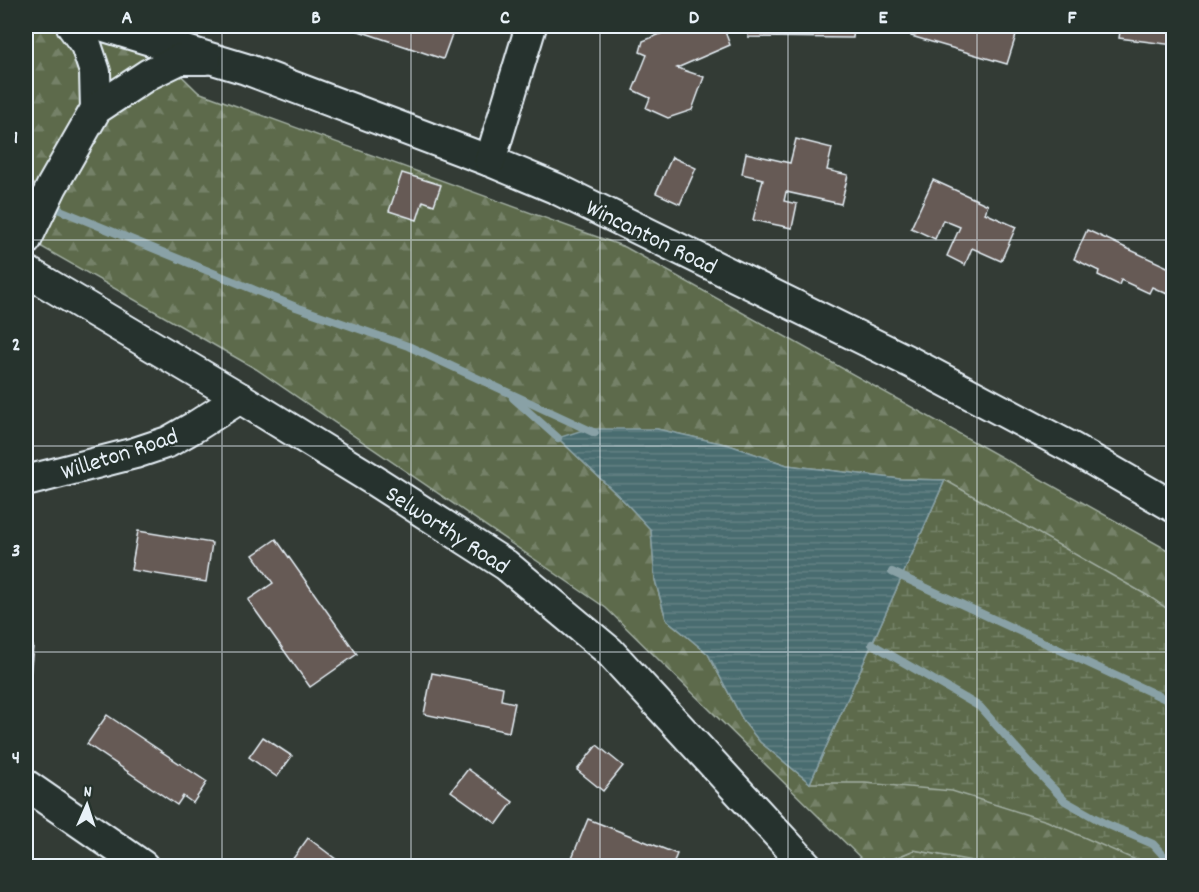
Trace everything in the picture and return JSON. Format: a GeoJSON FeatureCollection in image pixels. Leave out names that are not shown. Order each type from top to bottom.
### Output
{"type":"FeatureCollection","features":[{"type":"Feature","properties":{"kind":"street"},"geometry":{"type":"LineString","coordinates":[[72,26],[86,45],[95,72],[96,109]]}},
{"type":"Feature","properties":{"kind":"street","name":"Wincanton Road"},"geometry":{"type":"LineString","coordinates":[[104,26],[246,69],[490,161],[555,188],[912,363],[1072,448],[1173,507]]}},
{"type":"Feature","properties":{"kind":"street"},"geometry":{"type":"LineString","coordinates":[[490,161],[531,26]]}},
{"type":"Feature","properties":{"kind":"street"},"geometry":{"type":"LineString","coordinates":[[29,234],[52,186],[96,109],[149,74],[180,59],[216,59]]}},
{"type":"Feature","properties":{"kind":"street","name":"Selworthy Road"},"geometry":{"type":"LineString","coordinates":[[26,271],[240,398],[506,565],[609,651],[807,867]]}},
{"type":"Feature","properties":{"kind":"street","name":"Willeton Road"},"geometry":{"type":"LineString","coordinates":[[26,482],[168,442],[240,398]]}},
{"type":"Feature","properties":{"kind":"street"},"geometry":{"type":"LineString","coordinates":[[26,785],[143,867]]}},
{"type":"Feature","properties":{"kind":"green space"},"geometry":{"type":"Polygon","coordinates":[[[26,26],[131,26],[198,92],[625,247],[1173,553],[1173,866],[999,866],[914,850],[876,866],[869,866],[606,608],[256,369],[26,238],[26,26]],[[657,429],[558,438],[651,530],[655,580],[666,619],[708,654],[744,722],[760,742],[810,783],[945,480],[900,479],[787,465],[729,445],[657,429]]]}},
{"type":"Feature","properties":{"kind":"green space"},"geometry":{"type":"Polygon","coordinates":[[[945,480],[1150,597],[1173,613],[1173,866],[1149,866],[1047,821],[952,791],[865,783],[810,783],[945,480]]]}},
{"type":"Feature","properties":{"kind":"green space"},"geometry":{"type":"Polygon","coordinates":[[[914,850],[999,866],[876,866],[914,850]]]}},
{"type":"Feature","properties":{"kind":"water"},"geometry":{"type":"Polygon","coordinates":[[[586,429],[657,429],[729,445],[787,465],[900,479],[945,480],[810,783],[760,742],[744,722],[708,654],[666,619],[655,580],[651,530],[558,438],[586,429]]]}},
{"type":"Feature","properties":{"kind":"building"},"geometry":{"type":"Polygon","coordinates":[[[358,26],[455,26],[443,59],[356,30],[358,26]]]}},
{"type":"Feature","properties":{"kind":"building"},"geometry":{"type":"Polygon","coordinates":[[[680,26],[723,26],[730,45],[677,68],[704,77],[692,110],[668,118],[646,108],[650,98],[633,90],[647,55],[640,52],[643,41],[680,26]]]}},
{"type":"Feature","properties":{"kind":"building"},"geometry":{"type":"Polygon","coordinates":[[[749,26],[854,26],[853,38],[748,37],[749,26]]]}},
{"type":"Feature","properties":{"kind":"building"},"geometry":{"type":"Polygon","coordinates":[[[914,26],[1019,26],[1007,64],[911,36],[914,26]]]}},
{"type":"Feature","properties":{"kind":"building"},"geometry":{"type":"Polygon","coordinates":[[[1121,26],[1174,26],[1174,45],[1119,38],[1121,26]]]}},
{"type":"Feature","properties":{"kind":"building"},"geometry":{"type":"Polygon","coordinates":[[[796,139],[832,148],[827,170],[848,175],[841,204],[786,192],[784,201],[797,204],[792,228],[753,220],[763,179],[742,174],[746,153],[790,163],[796,139]]]}},
{"type":"Feature","properties":{"kind":"building"},"geometry":{"type":"Polygon","coordinates":[[[672,157],[696,168],[680,204],[656,193],[672,157]]]}},
{"type":"Feature","properties":{"kind":"building"},"geometry":{"type":"Polygon","coordinates":[[[402,173],[441,185],[434,205],[423,201],[417,220],[389,211],[402,173]]]}},
{"type":"Feature","properties":{"kind":"building"},"geometry":{"type":"Polygon","coordinates":[[[933,180],[988,205],[985,213],[1016,227],[1001,261],[972,248],[965,265],[947,256],[960,227],[943,220],[935,239],[911,228],[933,180]]]}},
{"type":"Feature","properties":{"kind":"building"},"geometry":{"type":"Polygon","coordinates":[[[1087,230],[1174,270],[1174,297],[1152,287],[1149,293],[1121,280],[1119,285],[1098,275],[1099,271],[1074,259],[1087,230]]]}},
{"type":"Feature","properties":{"kind":"building"},"geometry":{"type":"Polygon","coordinates":[[[138,531],[212,543],[206,582],[131,570],[138,531]]]}},
{"type":"Feature","properties":{"kind":"building"},"geometry":{"type":"Polygon","coordinates":[[[276,539],[357,654],[310,687],[248,600],[273,583],[253,555],[276,539]]]}},
{"type":"Feature","properties":{"kind":"building"},"geometry":{"type":"Polygon","coordinates":[[[26,602],[31,602],[26,645],[26,602]]]}},
{"type":"Feature","properties":{"kind":"building"},"geometry":{"type":"Polygon","coordinates":[[[26,645],[33,646],[27,706],[26,706],[26,645]]]}},
{"type":"Feature","properties":{"kind":"building"},"geometry":{"type":"Polygon","coordinates":[[[432,673],[503,687],[501,700],[515,703],[509,732],[424,714],[432,673]]]}},
{"type":"Feature","properties":{"kind":"building"},"geometry":{"type":"Polygon","coordinates":[[[107,715],[207,782],[193,803],[183,796],[177,805],[87,744],[107,715]]]}},
{"type":"Feature","properties":{"kind":"building"},"geometry":{"type":"Polygon","coordinates":[[[263,737],[292,756],[277,777],[249,757],[263,737]]]}},
{"type":"Feature","properties":{"kind":"building"},"geometry":{"type":"Polygon","coordinates":[[[597,745],[623,766],[603,791],[577,770],[597,745]]]}},
{"type":"Feature","properties":{"kind":"building"},"geometry":{"type":"Polygon","coordinates":[[[468,769],[513,802],[497,824],[451,791],[468,769]]]}},
{"type":"Feature","properties":{"kind":"building"},"geometry":{"type":"Polygon","coordinates":[[[588,819],[677,854],[672,866],[588,866],[571,860],[588,819]]]}},
{"type":"Feature","properties":{"kind":"building"},"geometry":{"type":"Polygon","coordinates":[[[308,838],[345,866],[301,866],[292,860],[308,838]]]}},
{"type":"Feature","properties":{"kind":"waterway"},"geometry":{"type":"LineString","coordinates":[[26,196],[296,307],[408,346],[595,433]]}},
{"type":"Feature","properties":{"kind":"waterway"},"geometry":{"type":"LineString","coordinates":[[513,398],[558,438]]}},
{"type":"Feature","properties":{"kind":"waterway"},"geometry":{"type":"LineString","coordinates":[[892,572],[1174,703]]}},
{"type":"Feature","properties":{"kind":"waterway"},"geometry":{"type":"LineString","coordinates":[[872,644],[980,707],[1065,801],[1104,823],[1153,844],[1173,866]]}}]}
